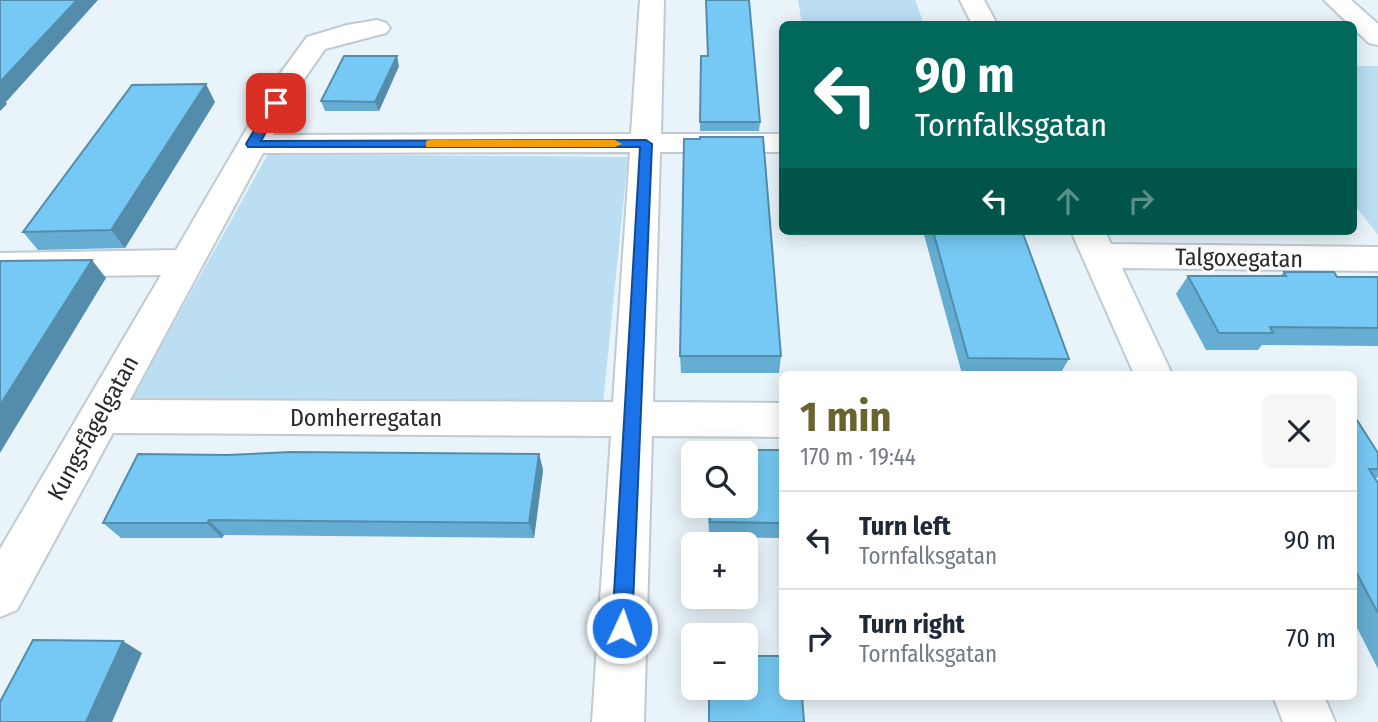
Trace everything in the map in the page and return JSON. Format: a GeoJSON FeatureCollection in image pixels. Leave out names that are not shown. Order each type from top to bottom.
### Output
{"type":"FeatureCollection","features":[{"type":"Feature","properties":{"kind":"street"},"geometry":{"type":"LineString","coordinates":[[618,722],[652,0]]}},
{"type":"Feature","properties":{"kind":"street"},"geometry":{"type":"LineString","coordinates":[[972,0],[982,21]]}},
{"type":"Feature","properties":{"kind":"street","name":"Kungsfågelgatan"},"geometry":{"type":"LineString","coordinates":[[0,594],[288,82],[316,43],[347,33],[377,28]]}},
{"type":"Feature","properties":{"kind":"street"},"geometry":{"type":"LineString","coordinates":[[253,144],[779,143]]}},
{"type":"Feature","properties":{"kind":"street"},"geometry":{"type":"LineString","coordinates":[[1094,243],[1152,371]]}},
{"type":"Feature","properties":{"kind":"street","name":"Talgoxegatan"},"geometry":{"type":"LineString","coordinates":[[1094,243],[1378,259]]}},
{"type":"Feature","properties":{"kind":"street"},"geometry":{"type":"LineString","coordinates":[[0,265],[186,262]]}},
{"type":"Feature","properties":{"kind":"street","name":"Domherregatan"},"geometry":{"type":"LineString","coordinates":[[100,416],[779,420]]}},
{"type":"Feature","properties":{"kind":"street"},"geometry":{"type":"LineString","coordinates":[[1300,700],[1310,722]]}},
{"type":"Feature","properties":{"kind":"shaded area"},"geometry":{"type":"Polygon","coordinates":[[[798,0],[915,0],[923,21],[802,21],[798,0]]]}},
{"type":"Feature","properties":{"kind":"shaded area"},"geometry":{"type":"Polygon","coordinates":[[[1357,66],[1378,66],[1378,235],[1357,208],[1357,66]]]}},
{"type":"Feature","properties":{"kind":"shaded area"},"geometry":{"type":"Polygon","coordinates":[[[268,154],[628,157],[603,403],[132,398],[268,154]]]}},
{"type":"Feature","properties":{"kind":"building"},"geometry":{"type":"Polygon","coordinates":[[[0,0],[77,0],[0,82],[0,0]]]}},
{"type":"Feature","properties":{"kind":"building"},"geometry":{"type":"Polygon","coordinates":[[[706,0],[749,0],[760,122],[700,122],[701,56],[708,56],[706,0]]]}},
{"type":"Feature","properties":{"kind":"building"},"geometry":{"type":"Polygon","coordinates":[[[344,56],[397,56],[375,102],[321,101],[344,56]]]}},
{"type":"Feature","properties":{"kind":"building"},"geometry":{"type":"Polygon","coordinates":[[[206,84],[111,230],[23,232],[132,85],[206,84]]]}},
{"type":"Feature","properties":{"kind":"building"},"geometry":{"type":"Polygon","coordinates":[[[763,137],[781,356],[680,356],[684,139],[763,137]]]}},
{"type":"Feature","properties":{"kind":"building"},"geometry":{"type":"Polygon","coordinates":[[[934,235],[1023,235],[1069,359],[968,358],[934,235]]]}},
{"type":"Feature","properties":{"kind":"building"},"geometry":{"type":"Polygon","coordinates":[[[92,260],[0,405],[1,261],[92,260]]]}},
{"type":"Feature","properties":{"kind":"building"},"geometry":{"type":"Polygon","coordinates":[[[1284,272],[1334,272],[1337,277],[1378,277],[1378,328],[1270,327],[1273,333],[1219,333],[1188,276],[1286,276],[1284,272]]]}},
{"type":"Feature","properties":{"kind":"building"},"geometry":{"type":"Polygon","coordinates":[[[1357,420],[1378,453],[1378,469],[1369,469],[1378,483],[1378,613],[1357,574],[1357,420]]]}},
{"type":"Feature","properties":{"kind":"building"},"geometry":{"type":"Polygon","coordinates":[[[758,450],[779,450],[779,523],[710,522],[710,518],[758,518],[758,450]]]}},
{"type":"Feature","properties":{"kind":"building"},"geometry":{"type":"Polygon","coordinates":[[[291,452],[539,454],[529,523],[209,520],[207,523],[103,523],[138,454],[227,455],[291,452]]]}},
{"type":"Feature","properties":{"kind":"building"},"geometry":{"type":"Polygon","coordinates":[[[33,640],[123,641],[86,722],[0,722],[0,702],[33,640]]]}},
{"type":"Feature","properties":{"kind":"building"},"geometry":{"type":"Polygon","coordinates":[[[758,656],[779,656],[779,700],[802,700],[804,722],[709,722],[709,700],[758,700],[758,656]]]}},
{"type":"Feature","properties":{"kind":"slow traffic"},"geometry":{"type":"LineString","coordinates":[[430,144],[615,144]]}},
{"type":"Feature","properties":{"kind":"route"},"geometry":{"type":"LineString","coordinates":[[276,103],[253,144],[646,144],[622,628]]}}]}
